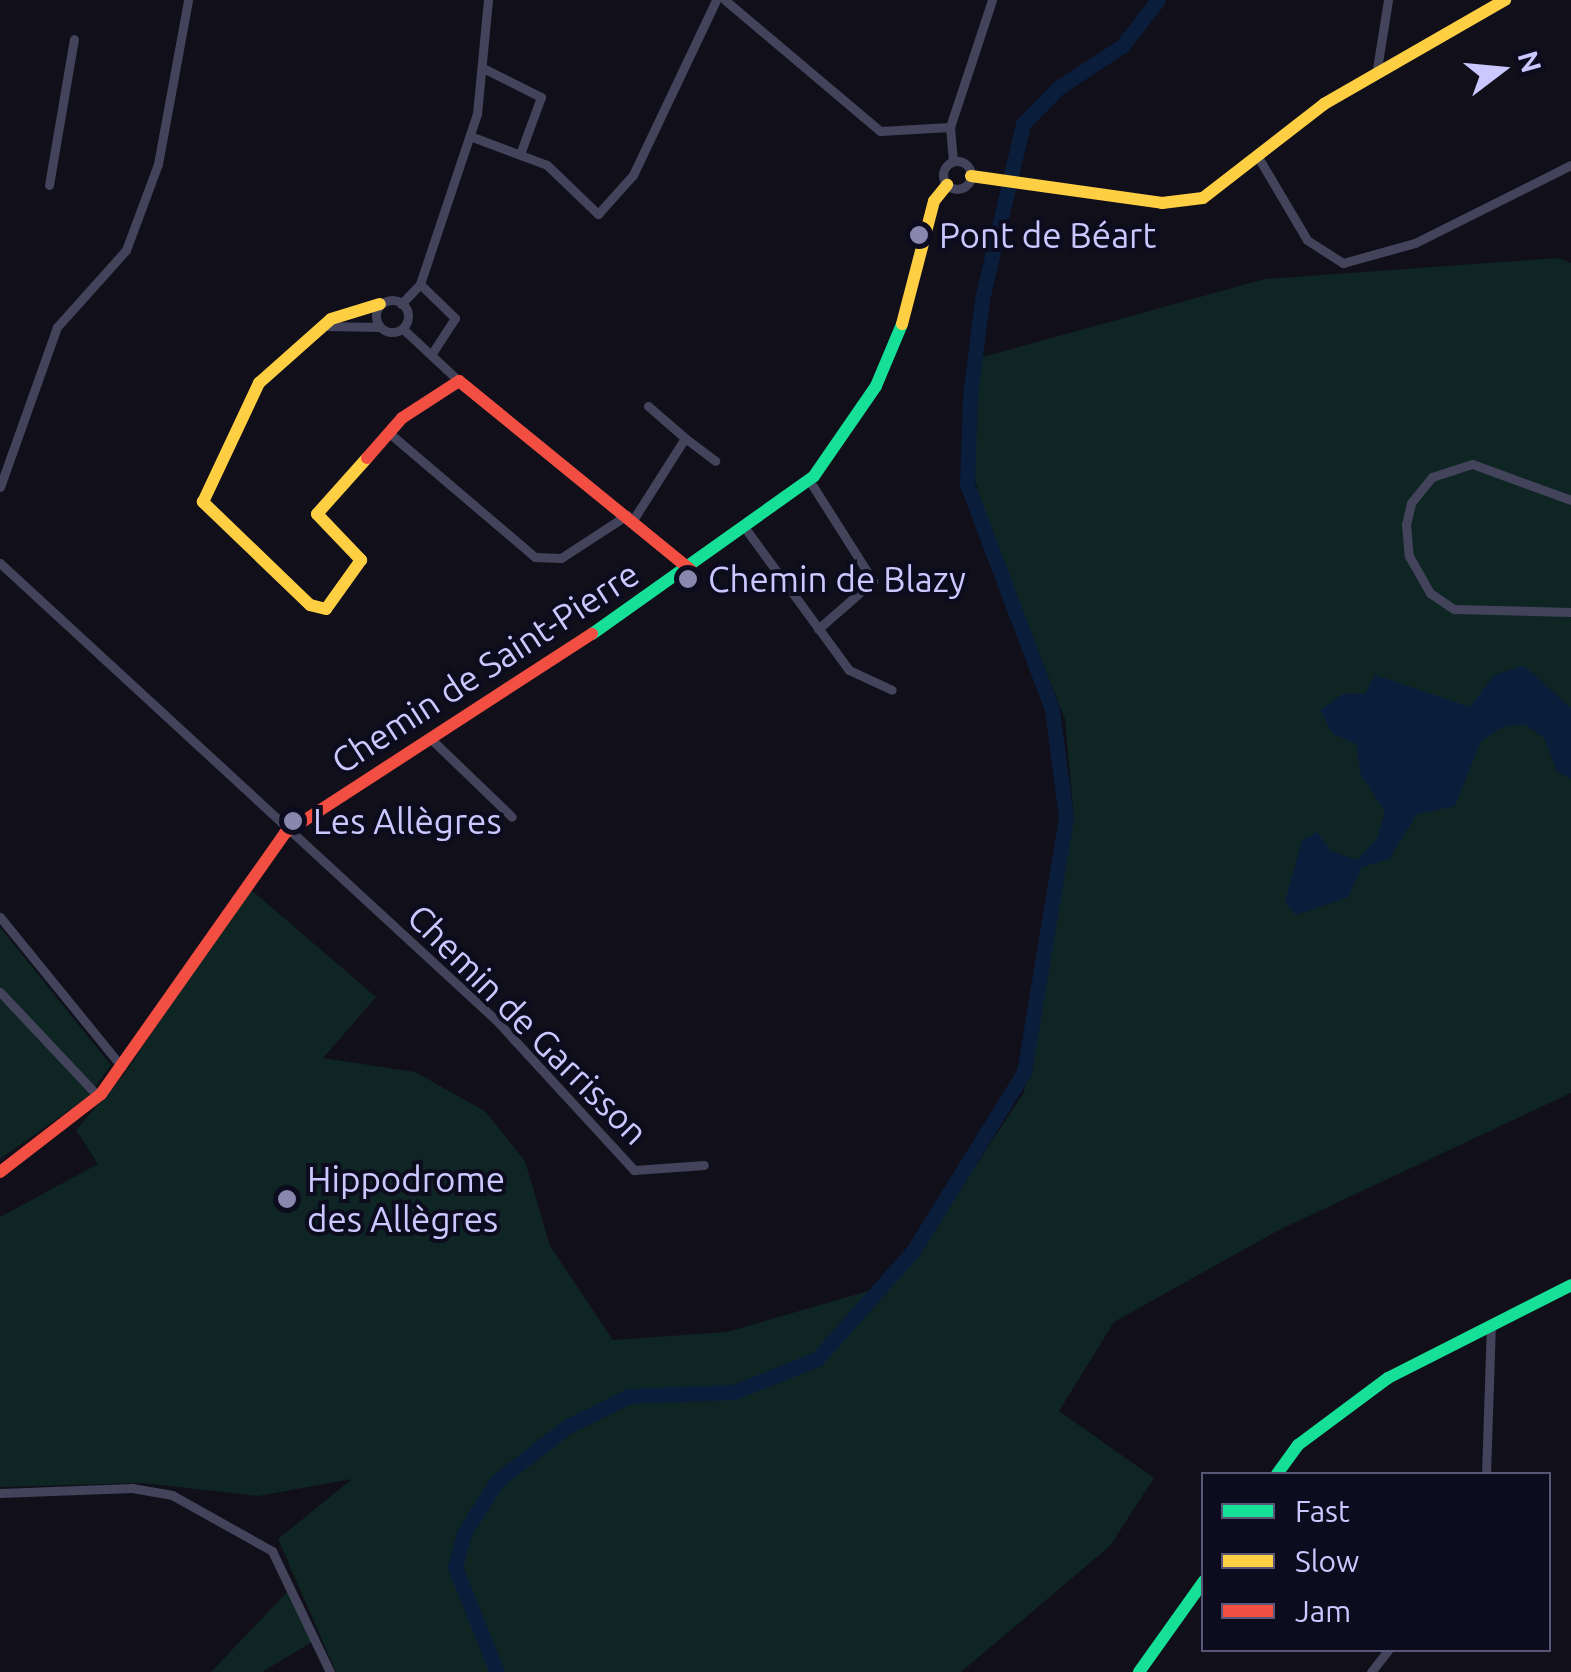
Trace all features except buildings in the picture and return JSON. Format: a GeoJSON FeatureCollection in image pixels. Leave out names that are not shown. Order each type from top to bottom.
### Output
{"type":"FeatureCollection","features":[{"type":"Feature","properties":{"kind":"street"},"geometry":{"type":"LineString","coordinates":[[0,488],[57,326],[126,250],[158,164],[188,0]]}},
{"type":"Feature","properties":{"kind":"street"},"geometry":{"type":"LineString","coordinates":[[464,382],[388,432],[353,466],[317,514],[361,560],[320,611],[202,502],[252,391],[321,326],[380,304],[401,304],[420,284],[470,136],[484,68],[488,0]]}},
{"type":"Feature","properties":{"kind":"street"},"geometry":{"type":"LineString","coordinates":[[470,136],[547,166],[598,214],[633,175],[716,0]]}},
{"type":"Feature","properties":{"kind":"street"},"geometry":{"type":"LineString","coordinates":[[725,0],[880,131],[950,128]]}},
{"type":"Feature","properties":{"kind":"street"},"geometry":{"type":"LineString","coordinates":[[953,162],[950,128],[992,0]]}},
{"type":"Feature","properties":{"kind":"street"},"geometry":{"type":"LineString","coordinates":[[1376,77],[1388,0]]}},
{"type":"Feature","properties":{"kind":"street"},"geometry":{"type":"LineString","coordinates":[[971,176],[1190,202],[1258,157],[1324,104],[1505,0]]}},
{"type":"Feature","properties":{"kind":"street"},"geometry":{"type":"LineString","coordinates":[[48,185],[74,39]]}},
{"type":"Feature","properties":{"kind":"street"},"geometry":{"type":"LineString","coordinates":[[484,68],[541,97],[520,154]]}},
{"type":"Feature","properties":{"kind":"street"},"geometry":{"type":"LineString","coordinates":[[1258,157],[1307,240],[1343,264],[1415,243],[1571,164]]}},
{"type":"Feature","properties":{"kind":"street"},"geometry":{"type":"LineString","coordinates":[[953,162],[966,164],[971,176]]}},
{"type":"Feature","properties":{"kind":"street"},"geometry":{"type":"LineString","coordinates":[[953,162],[944,170],[947,185],[960,189],[971,176]]}},
{"type":"Feature","properties":{"kind":"street","name":"Chemin de Saint-Pierre"},"geometry":{"type":"LineString","coordinates":[[0,1172],[99,1097],[285,833],[691,570],[809,480],[876,386],[914,298],[934,201],[947,185]]}},
{"type":"Feature","properties":{"kind":"street"},"geometry":{"type":"LineString","coordinates":[[420,284],[455,318],[431,356]]}},
{"type":"Feature","properties":{"kind":"street"},"geometry":{"type":"LineString","coordinates":[[380,304],[380,327]]}},
{"type":"Feature","properties":{"kind":"street"},"geometry":{"type":"LineString","coordinates":[[401,304],[409,316],[404,330]]}},
{"type":"Feature","properties":{"kind":"street"},"geometry":{"type":"LineString","coordinates":[[321,326],[404,330],[691,570]]}},
{"type":"Feature","properties":{"kind":"street"},"geometry":{"type":"LineString","coordinates":[[648,406],[714,461]]}},
{"type":"Feature","properties":{"kind":"street"},"geometry":{"type":"LineString","coordinates":[[388,432],[536,557],[562,558],[630,518],[685,438]]}},
{"type":"Feature","properties":{"kind":"street"},"geometry":{"type":"LineString","coordinates":[[1571,500],[1472,464],[1432,477],[1411,503],[1406,524],[1409,556],[1430,593],[1454,609],[1571,612]]}},
{"type":"Feature","properties":{"kind":"street"},"geometry":{"type":"LineString","coordinates":[[809,480],[872,581],[818,630]]}},
{"type":"Feature","properties":{"kind":"street"},"geometry":{"type":"LineString","coordinates":[[745,528],[848,670],[892,690]]}},
{"type":"Feature","properties":{"kind":"street"},"geometry":{"type":"LineString","coordinates":[[0,563],[285,833]]}},
{"type":"Feature","properties":{"kind":"street"},"geometry":{"type":"LineString","coordinates":[[431,739],[512,817]]}},
{"type":"Feature","properties":{"kind":"street","name":"Chemin de Garrisson"},"geometry":{"type":"LineString","coordinates":[[285,833],[496,1020],[634,1170],[704,1164]]}},
{"type":"Feature","properties":{"kind":"street"},"geometry":{"type":"LineString","coordinates":[[0,917],[122,1067]]}},
{"type":"Feature","properties":{"kind":"street"},"geometry":{"type":"LineString","coordinates":[[0,992],[99,1097]]}},
{"type":"Feature","properties":{"kind":"street"},"geometry":{"type":"LineString","coordinates":[[1278,1472],[1298,1445],[1388,1378],[1571,1285]]}},
{"type":"Feature","properties":{"kind":"street"},"geometry":{"type":"LineString","coordinates":[[1486,1472],[1491,1325]]}},
{"type":"Feature","properties":{"kind":"street"},"geometry":{"type":"LineString","coordinates":[[0,1493],[132,1488],[172,1495],[272,1551],[330,1672]]}},
{"type":"Feature","properties":{"kind":"street"},"geometry":{"type":"LineString","coordinates":[[1139,1672],[1201,1585]]}},
{"type":"Feature","properties":{"kind":"street"},"geometry":{"type":"LineString","coordinates":[[1371,1672],[1386,1652]]}},
{"type":"Feature","properties":{"kind":"green space"},"geometry":{"type":"Polygon","coordinates":[[[1558,258],[1571,263],[1571,1093],[1279,1230],[1114,1322],[1059,1411],[1154,1478],[1110,1546],[961,1672],[336,1672],[278,1539],[352,1479],[258,1496],[142,1483],[0,1487],[0,1217],[98,1164],[76,1130],[125,1073],[249,888],[376,997],[323,1058],[415,1072],[485,1111],[525,1161],[550,1246],[613,1340],[727,1332],[872,1290],[907,1270],[1024,1092],[1074,818],[1065,719],[984,514],[969,455],[979,358],[1265,279],[1558,258]]]}},
{"type":"Feature","properties":{"kind":"green space"},"geometry":{"type":"Polygon","coordinates":[[[0,927],[111,1065],[88,1097],[0,1159],[0,927]]]}},
{"type":"Feature","properties":{"kind":"green space"},"geometry":{"type":"Polygon","coordinates":[[[288,1591],[312,1642],[262,1672],[211,1672],[288,1591]]]}},
{"type":"Feature","properties":{"kind":"water"},"geometry":{"type":"Polygon","coordinates":[[[1524,666],[1571,708],[1571,779],[1557,771],[1544,738],[1525,724],[1502,727],[1481,741],[1455,806],[1417,814],[1389,859],[1362,867],[1348,897],[1296,915],[1285,902],[1302,841],[1317,832],[1331,851],[1357,860],[1377,839],[1385,811],[1361,775],[1356,744],[1333,734],[1320,710],[1343,694],[1365,694],[1375,675],[1470,707],[1494,675],[1524,666]]]}},
{"type":"Feature","properties":{"kind":"waterway"},"geometry":{"type":"LineString","coordinates":[[497,1672],[455,1567],[464,1533],[497,1481],[568,1426],[629,1396],[734,1392],[817,1359],[913,1251],[1024,1072],[1066,817],[1052,709],[967,484],[970,396],[982,299],[1023,124],[1058,88],[1122,46],[1158,0]]}},
{"type":"Feature","properties":{"kind":"traffic: fast"},"geometry":{"type":"LineString","coordinates":[[592,634],[814,476],[876,386],[902,324]]}},
{"type":"Feature","properties":{"kind":"traffic: fast"},"geometry":{"type":"LineString","coordinates":[[1278,1472],[1298,1445],[1388,1378],[1571,1285]]}},
{"type":"Feature","properties":{"kind":"traffic: fast"},"geometry":{"type":"LineString","coordinates":[[1139,1672],[1201,1585]]}},
{"type":"Feature","properties":{"kind":"traffic: slow"},"geometry":{"type":"LineString","coordinates":[[971,176],[1162,203],[1203,198],[1324,104],[1505,0]]}},
{"type":"Feature","properties":{"kind":"traffic: slow"},"geometry":{"type":"LineString","coordinates":[[902,324],[934,201],[947,185]]}},
{"type":"Feature","properties":{"kind":"traffic: slow"},"geometry":{"type":"LineString","coordinates":[[367,458],[317,514],[361,560],[326,609],[310,605],[203,502],[259,383],[331,319],[380,304]]}},
{"type":"Feature","properties":{"kind":"traffic: jam"},"geometry":{"type":"LineString","coordinates":[[367,458],[402,418],[459,381],[691,570]]}},
{"type":"Feature","properties":{"kind":"traffic: jam"},"geometry":{"type":"LineString","coordinates":[[0,1172],[101,1094],[285,833],[592,634]]}},
{"type":"Feature","properties":{"kind":"place","name":"Pont de Béart"},"geometry":{"type":"Point","coordinates":[919,235]}},
{"type":"Feature","properties":{"kind":"place","name":"Chemin de Blazy"},"geometry":{"type":"Point","coordinates":[688,579]}},
{"type":"Feature","properties":{"kind":"place","name":"Les Allègres"},"geometry":{"type":"Point","coordinates":[293,821]}},
{"type":"Feature","properties":{"kind":"place","name":"Hippodrome des Allègres"},"geometry":{"type":"Point","coordinates":[287,1199]}}]}
